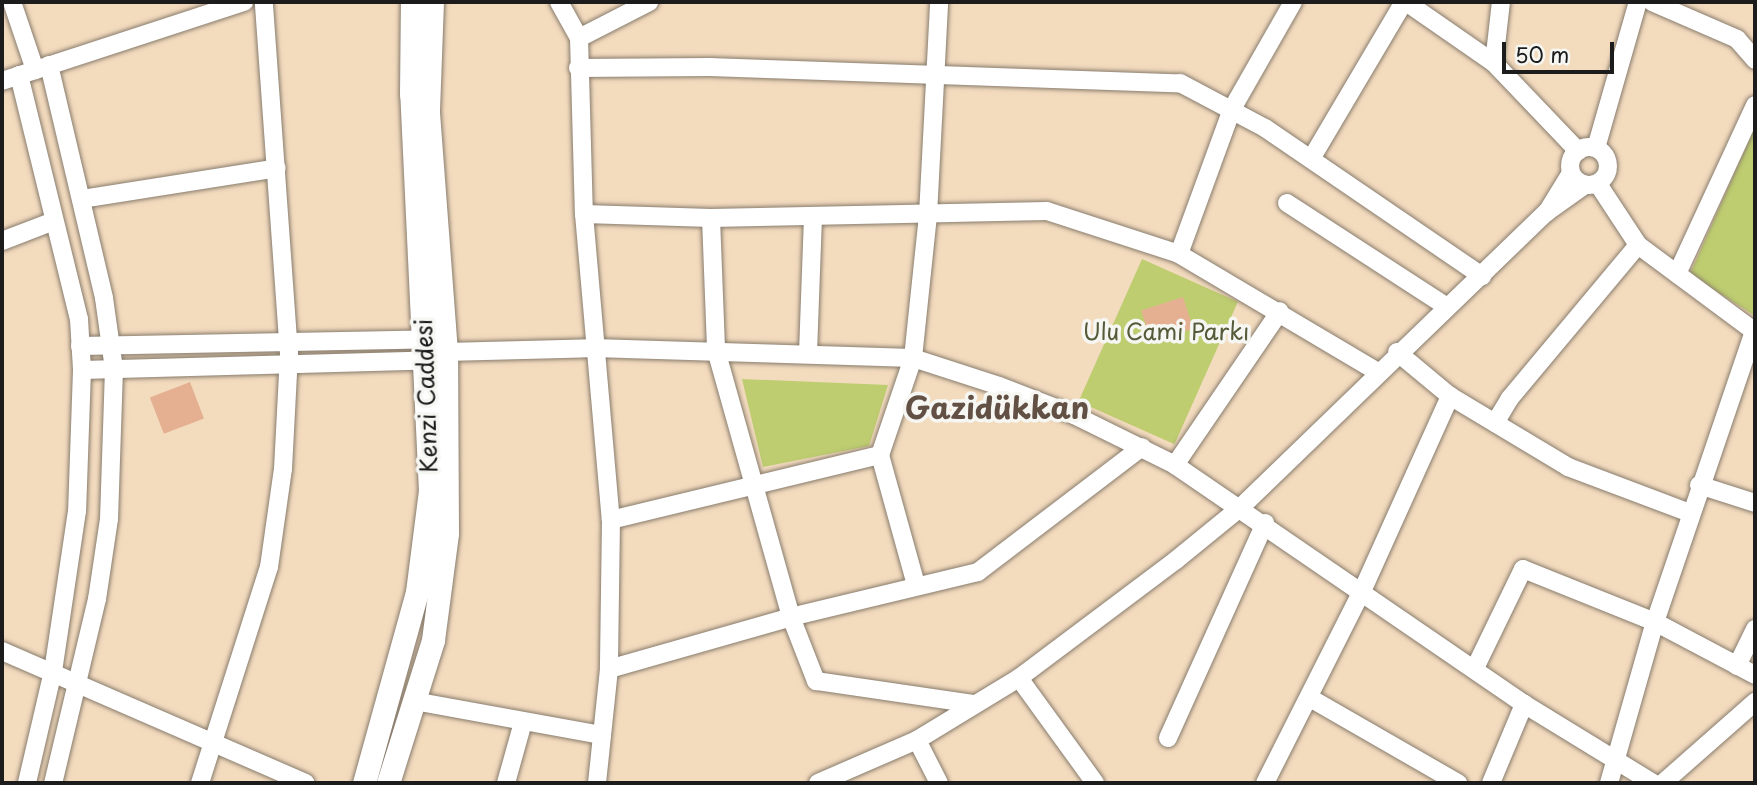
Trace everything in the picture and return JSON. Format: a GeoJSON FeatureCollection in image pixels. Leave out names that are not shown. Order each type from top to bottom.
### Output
{"type":"FeatureCollection","features":[{"type":"Feature","properties":{"kind":"main road","name":"Kenzi Caddesi"},"geometry":{"type":"LineString","coordinates":[[364,783],[417,592],[430,491],[437,350],[411,94],[412,2]]}},
{"type":"Feature","properties":{"kind":"main road","name":"Kenzi Caddesi"},"geometry":{"type":"LineString","coordinates":[[388,783],[433,640],[447,533],[428,110],[432,2]]}},
{"type":"Feature","properties":{"kind":"street"},"geometry":{"type":"LineString","coordinates":[[12,2],[54,221],[79,319],[82,370],[78,511],[53,671],[27,783]]}},
{"type":"Feature","properties":{"kind":"street"},"geometry":{"type":"LineString","coordinates":[[26,73],[244,2]]}},
{"type":"Feature","properties":{"kind":"street"},"geometry":{"type":"LineString","coordinates":[[200,783],[269,567],[283,468],[289,344],[264,2]]}},
{"type":"Feature","properties":{"kind":"street"},"geometry":{"type":"LineString","coordinates":[[559,2],[579,38],[584,214],[611,520],[609,669],[597,783]]}},
{"type":"Feature","properties":{"kind":"street"},"geometry":{"type":"LineString","coordinates":[[579,38],[649,2]]}},
{"type":"Feature","properties":{"kind":"street"},"geometry":{"type":"LineString","coordinates":[[916,585],[880,455],[913,358],[928,215],[932,77],[939,2]]}},
{"type":"Feature","properties":{"kind":"street"},"geometry":{"type":"LineString","coordinates":[[1179,254],[1232,109],[1293,2]]}},
{"type":"Feature","properties":{"kind":"street"},"geometry":{"type":"LineString","coordinates":[[818,783],[854,777],[1019,678],[1241,507],[1397,352],[1482,276],[1547,212],[1591,184],[1609,168],[1606,156],[1587,149],[1494,63],[1405,2],[1311,159]]}},
{"type":"Feature","properties":{"kind":"street"},"geometry":{"type":"LineString","coordinates":[[1494,63],[1502,2]]}},
{"type":"Feature","properties":{"kind":"street"},"geometry":{"type":"LineString","coordinates":[[1547,212],[1571,173],[1571,160],[1587,149],[1638,2]]}},
{"type":"Feature","properties":{"kind":"street"},"geometry":{"type":"LineString","coordinates":[[1652,2],[1737,40],[1755,60]]}},
{"type":"Feature","properties":{"kind":"street"},"geometry":{"type":"LineString","coordinates":[[578,68],[711,67],[932,77],[1180,83],[1232,109],[1311,159],[1482,276]]}},
{"type":"Feature","properties":{"kind":"street"},"geometry":{"type":"LineString","coordinates":[[26,73],[82,199],[114,369],[109,519],[78,685],[53,783]]}},
{"type":"Feature","properties":{"kind":"street"},"geometry":{"type":"LineString","coordinates":[[1677,274],[1755,105]]}},
{"type":"Feature","properties":{"kind":"street"},"geometry":{"type":"LineString","coordinates":[[82,199],[277,168]]}},
{"type":"Feature","properties":{"kind":"street"},"geometry":{"type":"LineString","coordinates":[[1571,173],[1591,184],[1638,245],[1754,331],[1699,485],[1655,622],[1609,783]]}},
{"type":"Feature","properties":{"kind":"street"},"geometry":{"type":"LineString","coordinates":[[1287,203],[1447,307]]}},
{"type":"Feature","properties":{"kind":"street"},"geometry":{"type":"LineString","coordinates":[[584,214],[711,218],[1047,211],[1179,254],[1280,311],[1378,372]]}},
{"type":"Feature","properties":{"kind":"street"},"geometry":{"type":"LineString","coordinates":[[808,353],[813,217]]}},
{"type":"Feature","properties":{"kind":"street"},"geometry":{"type":"LineString","coordinates":[[711,218],[716,350],[791,617],[816,681],[975,704]]}},
{"type":"Feature","properties":{"kind":"street"},"geometry":{"type":"LineString","coordinates":[[2,241],[54,221]]}},
{"type":"Feature","properties":{"kind":"street"},"geometry":{"type":"LineString","coordinates":[[1495,423],[1510,398],[1638,245]]}},
{"type":"Feature","properties":{"kind":"street"},"geometry":{"type":"LineString","coordinates":[[1175,465],[1280,311]]}},
{"type":"Feature","properties":{"kind":"street"},"geometry":{"type":"LineString","coordinates":[[80,346],[289,344],[437,350],[594,348],[913,358],[1062,410],[1175,465],[1363,589],[1524,704],[1653,783]]}},
{"type":"Feature","properties":{"kind":"street"},"geometry":{"type":"LineString","coordinates":[[82,370],[289,363],[437,350]]}},
{"type":"Feature","properties":{"kind":"street"},"geometry":{"type":"LineString","coordinates":[[1397,352],[1450,396],[1568,467],[1690,513]]}},
{"type":"Feature","properties":{"kind":"street"},"geometry":{"type":"LineString","coordinates":[[1265,783],[1363,589],[1450,396]]}},
{"type":"Feature","properties":{"kind":"street"},"geometry":{"type":"LineString","coordinates":[[609,669],[791,617],[978,572],[1142,447]]}},
{"type":"Feature","properties":{"kind":"street"},"geometry":{"type":"LineString","coordinates":[[611,520],[880,455]]}},
{"type":"Feature","properties":{"kind":"street"},"geometry":{"type":"LineString","coordinates":[[1699,485],[1755,503]]}},
{"type":"Feature","properties":{"kind":"street"},"geometry":{"type":"LineString","coordinates":[[1168,738],[1265,523]]}},
{"type":"Feature","properties":{"kind":"street"},"geometry":{"type":"LineString","coordinates":[[1475,668],[1523,569],[1655,622],[1755,675]]}},
{"type":"Feature","properties":{"kind":"street"},"geometry":{"type":"LineString","coordinates":[[1737,666],[1755,629]]}},
{"type":"Feature","properties":{"kind":"street"},"geometry":{"type":"LineString","coordinates":[[2,652],[53,671],[78,685],[305,783]]}},
{"type":"Feature","properties":{"kind":"street"},"geometry":{"type":"LineString","coordinates":[[1019,678],[1095,783]]}},
{"type":"Feature","properties":{"kind":"street"},"geometry":{"type":"LineString","coordinates":[[1310,698],[1458,783]]}},
{"type":"Feature","properties":{"kind":"street"},"geometry":{"type":"LineString","coordinates":[[414,701],[602,735]]}},
{"type":"Feature","properties":{"kind":"street"},"geometry":{"type":"LineString","coordinates":[[1663,783],[1755,702]]}},
{"type":"Feature","properties":{"kind":"street"},"geometry":{"type":"LineString","coordinates":[[1492,783],[1524,704]]}},
{"type":"Feature","properties":{"kind":"street"},"geometry":{"type":"LineString","coordinates":[[506,783],[523,722]]}},
{"type":"Feature","properties":{"kind":"street"},"geometry":{"type":"LineString","coordinates":[[916,740],[939,783]]}},
{"type":"Feature","properties":{"kind":"green space"},"geometry":{"type":"Polygon","coordinates":[[[1755,127],[1755,316],[1690,274],[1755,127]]]}},
{"type":"Feature","properties":{"kind":"green space","name":"Ulu Cami Parkı"},"geometry":{"type":"Polygon","coordinates":[[[1142,259],[1238,302],[1174,444],[1079,402],[1142,259]]]}},
{"type":"Feature","properties":{"kind":"green space"},"geometry":{"type":"Polygon","coordinates":[[[742,379],[888,385],[869,446],[763,467],[742,379]]]}},
{"type":"Feature","properties":{"kind":"building"},"geometry":{"type":"Polygon","coordinates":[[[1183,297],[1193,328],[1151,342],[1141,311],[1183,297]]]}},
{"type":"Feature","properties":{"kind":"building"},"geometry":{"type":"Polygon","coordinates":[[[190,382],[204,418],[164,434],[150,397],[190,382]]]}},
{"type":"Feature","properties":{"kind":"district","name":"Gazidükkan"},"geometry":{"type":"Point","coordinates":[997,407]}}]}
